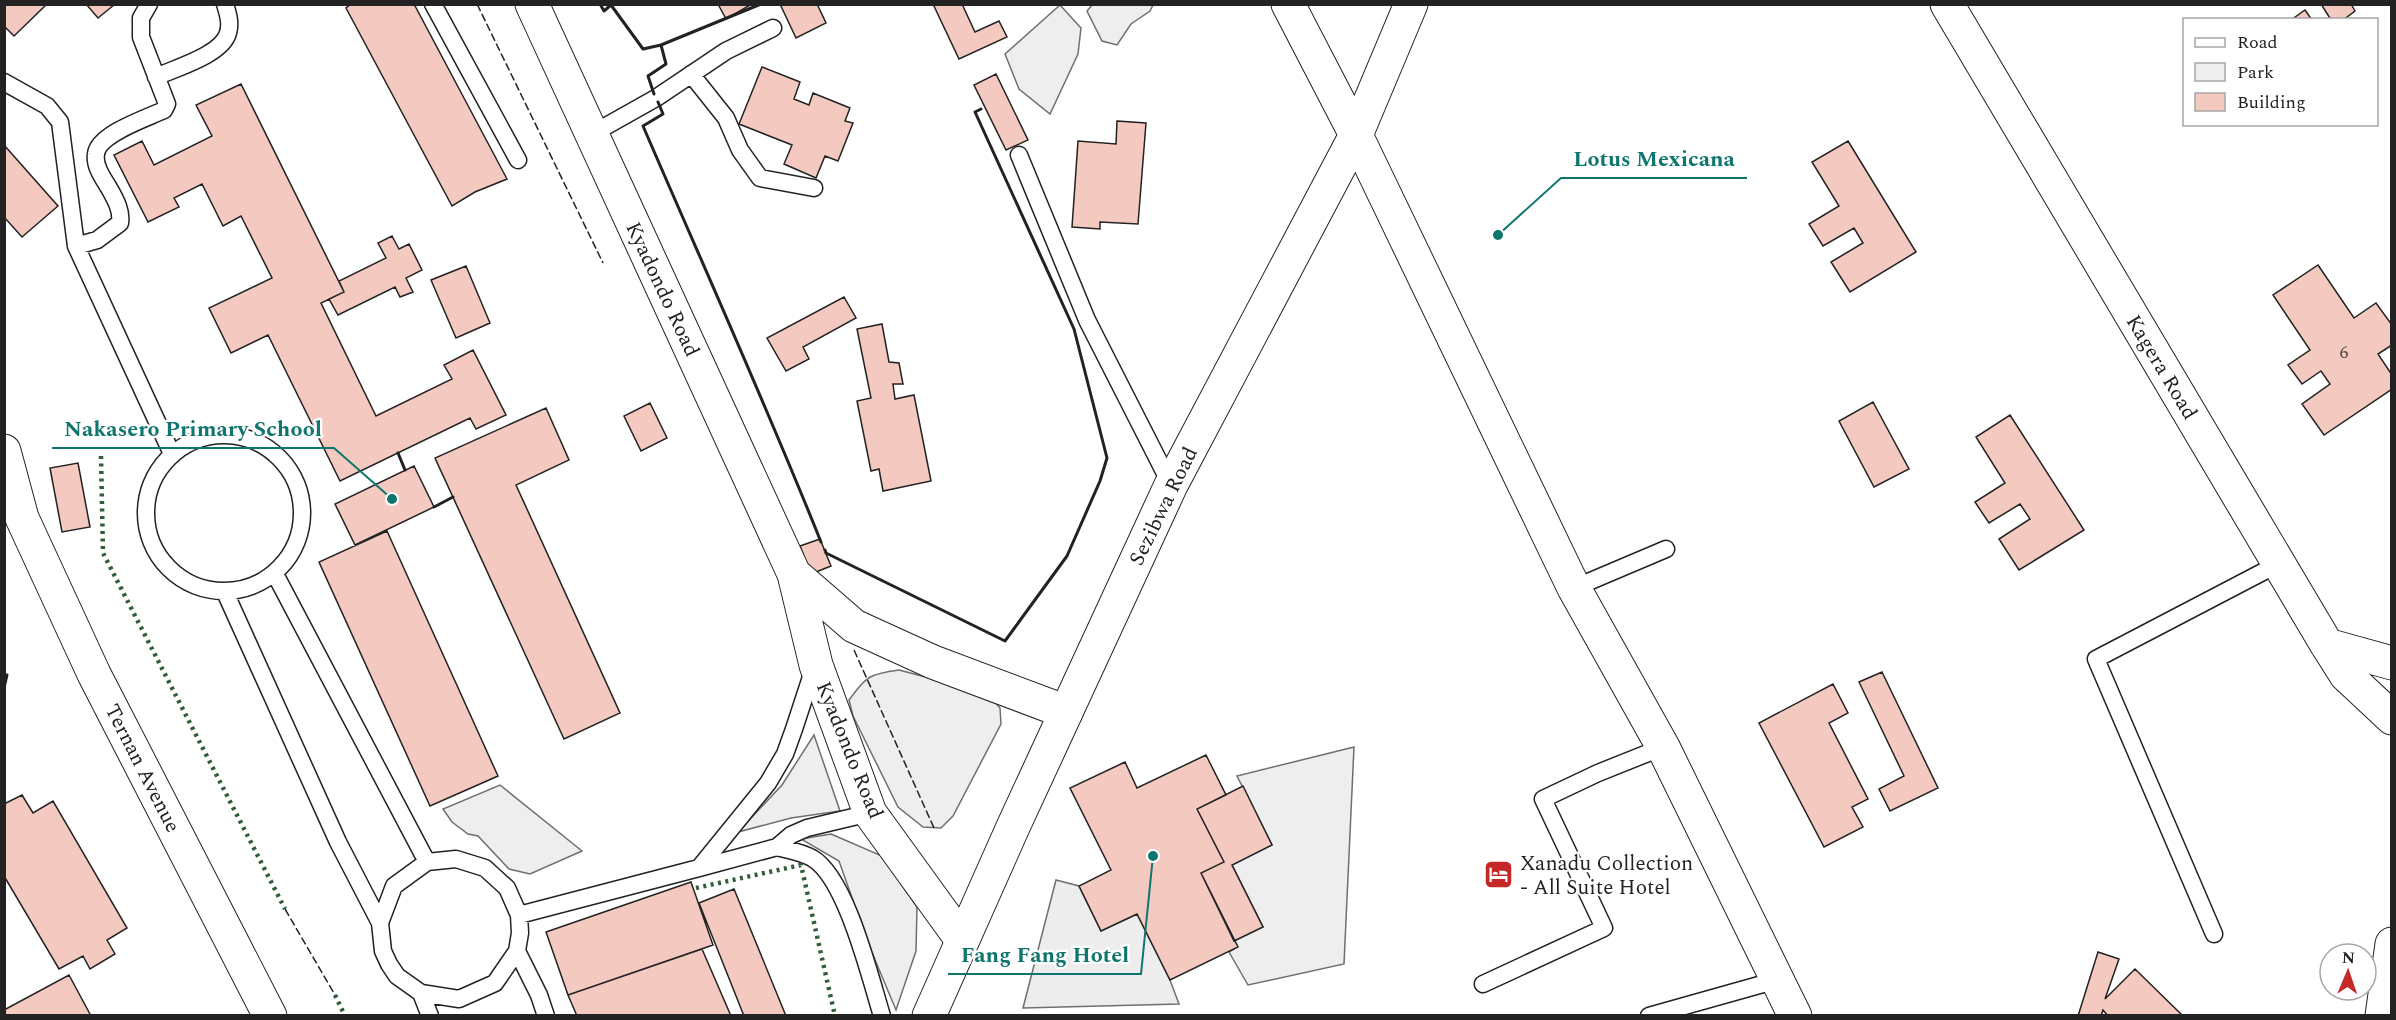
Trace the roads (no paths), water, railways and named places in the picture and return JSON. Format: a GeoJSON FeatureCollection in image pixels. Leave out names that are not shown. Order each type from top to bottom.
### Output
{"type":"FeatureCollection","features":[{"type":"Feature","properties":{"kind":"street","name":"Kyadondo Road"},"geometry":{"type":"LineString","coordinates":[[532,4],[794,574],[816,665],[870,813],[962,940]]}},
{"type":"Feature","properties":{"kind":"street"},"geometry":{"type":"LineString","coordinates":[[1288,4],[1356,135],[1574,588],[1663,747],[1795,1016]]}},
{"type":"Feature","properties":{"kind":"street","name":"Sezibwa Road"},"geometry":{"type":"LineString","coordinates":[[929,1016],[1171,485],[1356,135],[1411,4]]}},
{"type":"Feature","properties":{"kind":"street","name":"Kagera Road"},"geometry":{"type":"LineString","coordinates":[[1947,4],[2327,645],[2346,675],[2391,718]]}},
{"type":"Feature","properties":{"kind":"street","name":"Ternan Avenue"},"geometry":{"type":"LineString","coordinates":[[4,450],[13,527],[94,674],[270,1016]]}},
{"type":"Feature","properties":{"kind":"street","name":"Kyadondo Road"},"geometry":{"type":"LineString","coordinates":[[794,574],[854,626],[933,662],[1066,712]]}},
{"type":"Feature","properties":{"kind":"street"},"geometry":{"type":"LineString","coordinates":[[2327,645],[2391,663]]}},
{"type":"Feature","properties":{"kind":"street"},"geometry":{"type":"LineString","coordinates":[[2382,1016],[2391,944]]}},
{"type":"Feature","properties":{"kind":"lane"},"geometry":{"type":"LineString","coordinates":[[76,246],[97,240],[120,223],[121,214],[115,198],[100,175],[96,162],[96,152],[103,140],[164,110],[167,104],[141,37],[141,18],[149,4]]}},
{"type":"Feature","properties":{"kind":"lane"},"geometry":{"type":"LineString","coordinates":[[156,77],[217,50],[228,35],[229,18],[225,4]]}},
{"type":"Feature","properties":{"kind":"lane"},"geometry":{"type":"LineString","coordinates":[[433,4],[518,160]]}},
{"type":"Feature","properties":{"kind":"lane"},"geometry":{"type":"LineString","coordinates":[[592,134],[656,98],[726,51],[773,28]]}},
{"type":"Feature","properties":{"kind":"lane"},"geometry":{"type":"LineString","coordinates":[[692,74],[726,118],[740,150],[760,178],[814,188]]}},
{"type":"Feature","properties":{"kind":"lane"},"geometry":{"type":"LineString","coordinates":[[4,82],[47,106],[60,122],[76,246],[172,454]]}},
{"type":"Feature","properties":{"kind":"lane"},"geometry":{"type":"LineString","coordinates":[[1019,155],[1088,320],[1171,485]]}},
{"type":"Feature","properties":{"kind":"lane"},"geometry":{"type":"LineString","coordinates":[[210,435],[241,437],[251,438],[286,462],[304,499],[300,541],[275,574],[225,592],[198,588],[174,574],[156,553],[147,528],[146,501],[155,475],[172,454],[210,435]]}},
{"type":"Feature","properties":{"kind":"lane"},"geometry":{"type":"LineString","coordinates":[[1574,588],[1666,549]]}},
{"type":"Feature","properties":{"kind":"lane"},"geometry":{"type":"LineString","coordinates":[[2214,934],[2096,659],[2278,564]]}},
{"type":"Feature","properties":{"kind":"lane"},"geometry":{"type":"LineString","coordinates":[[275,574],[427,862]]}},
{"type":"Feature","properties":{"kind":"lane"},"geometry":{"type":"LineString","coordinates":[[225,592],[338,842],[380,923],[383,951],[388,964],[397,976],[421,993],[459,999],[495,983],[517,951],[520,933],[519,915],[507,888],[485,868],[456,859],[427,862],[394,886],[380,923]]}},
{"type":"Feature","properties":{"kind":"lane"},"geometry":{"type":"LineString","coordinates":[[699,868],[768,783],[785,754],[816,665]]}},
{"type":"Feature","properties":{"kind":"lane"},"geometry":{"type":"LineString","coordinates":[[1483,984],[1604,928],[1543,799],[1663,747]]}},
{"type":"Feature","properties":{"kind":"lane"},"geometry":{"type":"LineString","coordinates":[[519,915],[777,847],[791,835],[807,828],[870,813]]}},
{"type":"Feature","properties":{"kind":"lane"},"geometry":{"type":"LineString","coordinates":[[777,847],[812,858],[831,873],[843,896],[882,1016]]}},
{"type":"Feature","properties":{"kind":"lane"},"geometry":{"type":"LineString","coordinates":[[517,951],[546,1016]]}},
{"type":"Feature","properties":{"kind":"lane"},"geometry":{"type":"LineString","coordinates":[[1649,1016],[1777,980]]}},
{"type":"Feature","properties":{"kind":"lane"},"geometry":{"type":"LineString","coordinates":[[421,993],[430,1016]]}},
{"type":"Feature","properties":{"kind":"place","name":"Lotus Mexicana"},"geometry":{"type":"Point","coordinates":[1498,235]}},
{"type":"Feature","properties":{"kind":"place","name":"Nakasero Primary School"},"geometry":{"type":"Point","coordinates":[392,499]}},
{"type":"Feature","properties":{"kind":"place","name":"Fang Fang Hotel"},"geometry":{"type":"Point","coordinates":[1153,856]}},
{"type":"Feature","properties":{"kind":"place","name":"Xanadu Collection - All Suite Hotel"},"geometry":{"type":"Point","coordinates":[1499,875]}}]}
